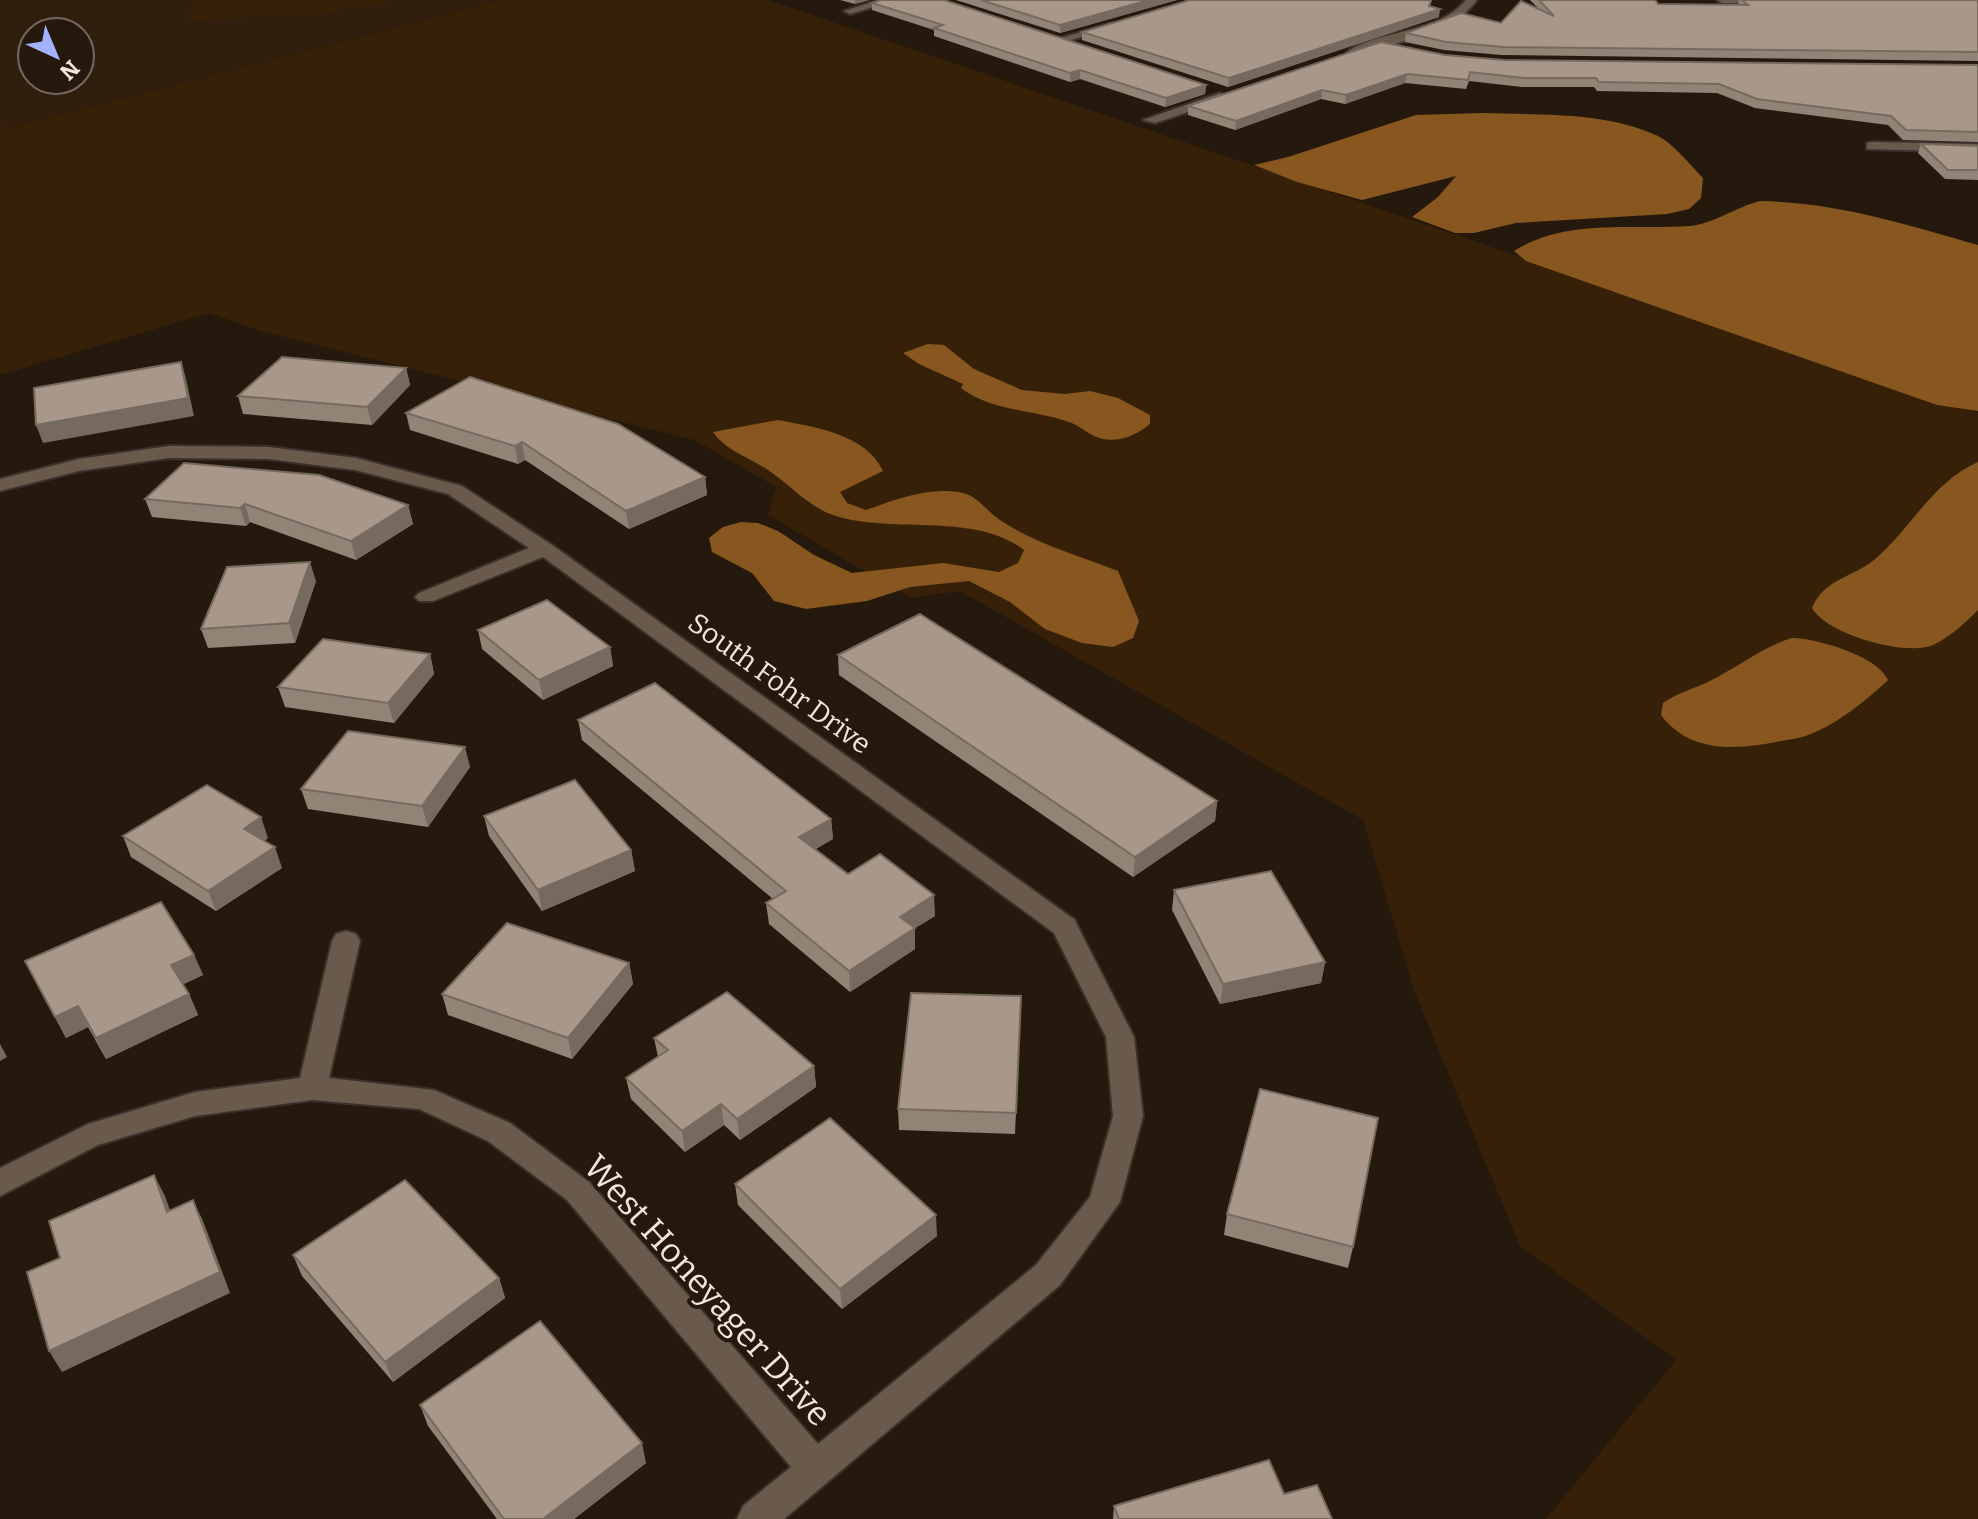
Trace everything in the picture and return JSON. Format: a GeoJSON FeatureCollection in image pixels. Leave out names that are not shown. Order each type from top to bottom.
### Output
{"type":"FeatureCollection","features":[{"type":"Feature","properties":{"kind":"street"},"geometry":{"type":"LineString","coordinates":[[850,11],[892,0]]}},
{"type":"Feature","properties":{"kind":"street"},"geometry":{"type":"LineString","coordinates":[[1339,57],[1448,20],[1467,9],[1472,0]]}},
{"type":"Feature","properties":{"kind":"street"},"geometry":{"type":"LineString","coordinates":[[1722,0],[1785,1]]}},
{"type":"Feature","properties":{"kind":"street"},"geometry":{"type":"LineString","coordinates":[[1060,40],[1130,20]]}},
{"type":"Feature","properties":{"kind":"street"},"geometry":{"type":"LineString","coordinates":[[1046,36],[1088,49]]}},
{"type":"Feature","properties":{"kind":"street"},"geometry":{"type":"LineString","coordinates":[[1380,43],[1406,49]]}},
{"type":"Feature","properties":{"kind":"street"},"geometry":{"type":"LineString","coordinates":[[1150,120],[1228,94],[1200,85]]}},
{"type":"Feature","properties":{"kind":"street"},"geometry":{"type":"LineString","coordinates":[[1872,146],[1978,148]]}},
{"type":"Feature","properties":{"kind":"street","name":"South Fohr Drive"},"geometry":{"type":"LineString","coordinates":[[0,485],[79,465],[169,452],[269,453],[356,464],[455,490],[545,549],[1065,927],[1120,1037],[1128,1116],[1104,1202],[1048,1275],[756,1519]]}},
{"type":"Feature","properties":{"kind":"street"},"geometry":{"type":"LineString","coordinates":[[426,597],[545,549]]}},
{"type":"Feature","properties":{"kind":"street"},"geometry":{"type":"LineString","coordinates":[[312,1088],[346,941]]}},
{"type":"Feature","properties":{"kind":"street","name":"West Honeyager Drive"},"geometry":{"type":"LineString","coordinates":[[0,1183],[88,1136],[195,1104],[312,1088],[423,1098],[499,1132],[578,1191],[816,1469]]}},
{"type":"Feature","properties":{"kind":"shaded area"},"geometry":{"type":"Polygon","coordinates":[[[0,0],[503,0],[10,127],[0,120],[0,0]]]}},
{"type":"Feature","properties":{"kind":"shaded area"},"geometry":{"type":"Polygon","coordinates":[[[197,0],[401,0],[320,14],[183,21],[197,0]]]}},
{"type":"Feature","properties":{"kind":"shaded area"},"geometry":{"type":"Polygon","coordinates":[[[503,0],[768,0],[1978,413],[1978,1519],[1546,1519],[1676,1360],[1520,1246],[1415,993],[1363,820],[960,591],[911,598],[768,515],[776,487],[694,440],[261,331],[209,313],[0,375],[0,120],[11,127],[503,0]]]}},
{"type":"Feature","properties":{"kind":"shaded area"},"geometry":{"type":"Polygon","coordinates":[[[1482,113],[1594,118],[1638,128],[1670,144],[1703,178],[1701,198],[1689,209],[1667,214],[1516,223],[1474,233],[1455,233],[1412,217],[1438,197],[1456,176],[1362,200],[1297,182],[1254,165],[1416,115],[1482,113]]]}},
{"type":"Feature","properties":{"kind":"shaded area"},"geometry":{"type":"Polygon","coordinates":[[[1760,201],[1843,210],[1978,245],[1978,411],[1937,405],[1526,261],[1514,251],[1555,234],[1577,230],[1699,225],[1760,201]]]}},
{"type":"Feature","properties":{"kind":"shaded area"},"geometry":{"type":"Polygon","coordinates":[[[928,344],[944,345],[974,369],[1022,390],[1065,394],[1090,391],[1118,398],[1150,415],[1150,424],[1128,437],[1103,439],[1069,422],[986,402],[961,388],[963,384],[919,364],[903,353],[928,344]]]}},
{"type":"Feature","properties":{"kind":"shaded area"},"geometry":{"type":"Polygon","coordinates":[[[778,420],[838,434],[865,448],[875,458],[883,471],[840,492],[847,503],[866,510],[926,492],[963,493],[1030,537],[1118,571],[1139,621],[1133,638],[1113,647],[1082,643],[1045,629],[1010,602],[969,581],[910,587],[867,601],[806,609],[774,601],[752,573],[712,552],[709,538],[723,527],[741,522],[758,523],[852,573],[943,563],[999,572],[1018,563],[1024,550],[1004,538],[981,531],[856,521],[833,515],[807,501],[768,470],[731,449],[713,432],[778,420]]]}},
{"type":"Feature","properties":{"kind":"shaded area"},"geometry":{"type":"Polygon","coordinates":[[[1978,462],[1978,610],[1973,615],[1945,638],[1921,648],[1868,641],[1820,618],[1812,608],[1824,591],[1874,560],[1935,493],[1962,470],[1978,462]]]}},
{"type":"Feature","properties":{"kind":"shaded area"},"geometry":{"type":"Polygon","coordinates":[[[1792,638],[1816,641],[1860,656],[1882,671],[1888,680],[1831,724],[1804,736],[1765,744],[1732,747],[1700,743],[1673,728],[1661,715],[1663,703],[1668,700],[1792,638]]]}},
{"type":"Feature","properties":{"kind":"building"},"geometry":{"type":"Polygon","coordinates":[[[881,0],[944,0],[1206,85],[1166,98],[1080,70],[1070,73],[934,28],[943,25],[872,3],[881,0]]]}},
{"type":"Feature","properties":{"kind":"building"},"geometry":{"type":"Polygon","coordinates":[[[981,0],[1149,0],[1060,25],[981,0]]]}},
{"type":"Feature","properties":{"kind":"building"},"geometry":{"type":"Polygon","coordinates":[[[1190,0],[1431,0],[1429,6],[1440,9],[1229,78],[1082,32],[1190,0]]]}},
{"type":"Feature","properties":{"kind":"building"},"geometry":{"type":"Polygon","coordinates":[[[1539,0],[1655,0],[1658,4],[1748,5],[1742,0],[1978,0],[1978,52],[1504,47],[1446,42],[1406,33],[1461,13],[1501,23],[1521,1],[1554,16],[1539,0]]]}},
{"type":"Feature","properties":{"kind":"building"},"geometry":{"type":"Polygon","coordinates":[[[1381,42],[1445,55],[1504,60],[1978,65],[1978,132],[1906,130],[1891,116],[1757,99],[1719,84],[1599,82],[1596,78],[1524,78],[1470,72],[1468,80],[1407,74],[1346,95],[1322,90],[1236,121],[1188,106],[1381,42]]]}},
{"type":"Feature","properties":{"kind":"building"},"geometry":{"type":"Polygon","coordinates":[[[1921,144],[1978,146],[1978,170],[1948,170],[1921,144]]]}},
{"type":"Feature","properties":{"kind":"building"},"geometry":{"type":"Polygon","coordinates":[[[282,357],[406,368],[367,407],[238,396],[282,357]]]}},
{"type":"Feature","properties":{"kind":"building"},"geometry":{"type":"Polygon","coordinates":[[[181,362],[188,398],[36,425],[34,388],[181,362]]]}},
{"type":"Feature","properties":{"kind":"building"},"geometry":{"type":"Polygon","coordinates":[[[470,377],[618,424],[705,477],[626,511],[522,442],[515,446],[406,413],[470,377]]]}},
{"type":"Feature","properties":{"kind":"building"},"geometry":{"type":"Polygon","coordinates":[[[184,463],[319,475],[408,505],[351,541],[245,504],[240,508],[145,499],[184,463]]]}},
{"type":"Feature","properties":{"kind":"building"},"geometry":{"type":"Polygon","coordinates":[[[310,562],[289,623],[201,629],[227,567],[310,562]]]}},
{"type":"Feature","properties":{"kind":"building"},"geometry":{"type":"Polygon","coordinates":[[[547,600],[610,647],[539,680],[478,630],[547,600]]]}},
{"type":"Feature","properties":{"kind":"building"},"geometry":{"type":"Polygon","coordinates":[[[920,614],[1217,801],[1135,857],[838,655],[920,614]]]}},
{"type":"Feature","properties":{"kind":"building"},"geometry":{"type":"Polygon","coordinates":[[[323,639],[430,654],[388,703],[278,687],[323,639]]]}},
{"type":"Feature","properties":{"kind":"building"},"geometry":{"type":"Polygon","coordinates":[[[655,683],[831,819],[799,837],[848,874],[880,854],[934,895],[900,917],[915,928],[849,971],[766,903],[786,891],[578,720],[655,683]]]}},
{"type":"Feature","properties":{"kind":"building"},"geometry":{"type":"Polygon","coordinates":[[[348,731],[465,747],[422,806],[301,789],[348,731]]]}},
{"type":"Feature","properties":{"kind":"building"},"geometry":{"type":"Polygon","coordinates":[[[575,780],[631,850],[538,890],[484,816],[575,780]]]}},
{"type":"Feature","properties":{"kind":"building"},"geometry":{"type":"Polygon","coordinates":[[[207,785],[261,817],[244,829],[275,847],[208,891],[123,836],[207,785]]]}},
{"type":"Feature","properties":{"kind":"building"},"geometry":{"type":"Polygon","coordinates":[[[1271,871],[1325,962],[1223,984],[1174,890],[1271,871]]]}},
{"type":"Feature","properties":{"kind":"building"},"geometry":{"type":"Polygon","coordinates":[[[161,902],[194,955],[171,965],[189,994],[96,1038],[78,1006],[55,1017],[25,961],[161,902]]]}},
{"type":"Feature","properties":{"kind":"building"},"geometry":{"type":"Polygon","coordinates":[[[507,923],[629,963],[568,1038],[442,994],[507,923]]]}},
{"type":"Feature","properties":{"kind":"building"},"geometry":{"type":"Polygon","coordinates":[[[727,992],[814,1066],[737,1119],[721,1104],[682,1131],[626,1078],[668,1050],[654,1038],[727,992]]]}},
{"type":"Feature","properties":{"kind":"building"},"geometry":{"type":"Polygon","coordinates":[[[911,993],[1021,996],[1016,1113],[898,1109],[911,993]]]}},
{"type":"Feature","properties":{"kind":"building"},"geometry":{"type":"Polygon","coordinates":[[[1260,1089],[1378,1118],[1353,1247],[1227,1214],[1260,1089]]]}},
{"type":"Feature","properties":{"kind":"building"},"geometry":{"type":"Polygon","coordinates":[[[830,1118],[936,1215],[840,1289],[735,1184],[830,1118]]]}},
{"type":"Feature","properties":{"kind":"building"},"geometry":{"type":"Polygon","coordinates":[[[154,1175],[167,1212],[193,1200],[220,1272],[49,1351],[27,1272],[60,1258],[49,1221],[154,1175]]]}},
{"type":"Feature","properties":{"kind":"building"},"geometry":{"type":"Polygon","coordinates":[[[405,1180],[499,1278],[385,1362],[293,1255],[405,1180]]]}},
{"type":"Feature","properties":{"kind":"building"},"geometry":{"type":"Polygon","coordinates":[[[540,1321],[642,1443],[543,1519],[504,1519],[420,1405],[540,1321]]]}},
{"type":"Feature","properties":{"kind":"building"},"geometry":{"type":"Polygon","coordinates":[[[1269,1460],[1284,1494],[1317,1485],[1332,1519],[1119,1519],[1114,1506],[1269,1460]]]}}]}
